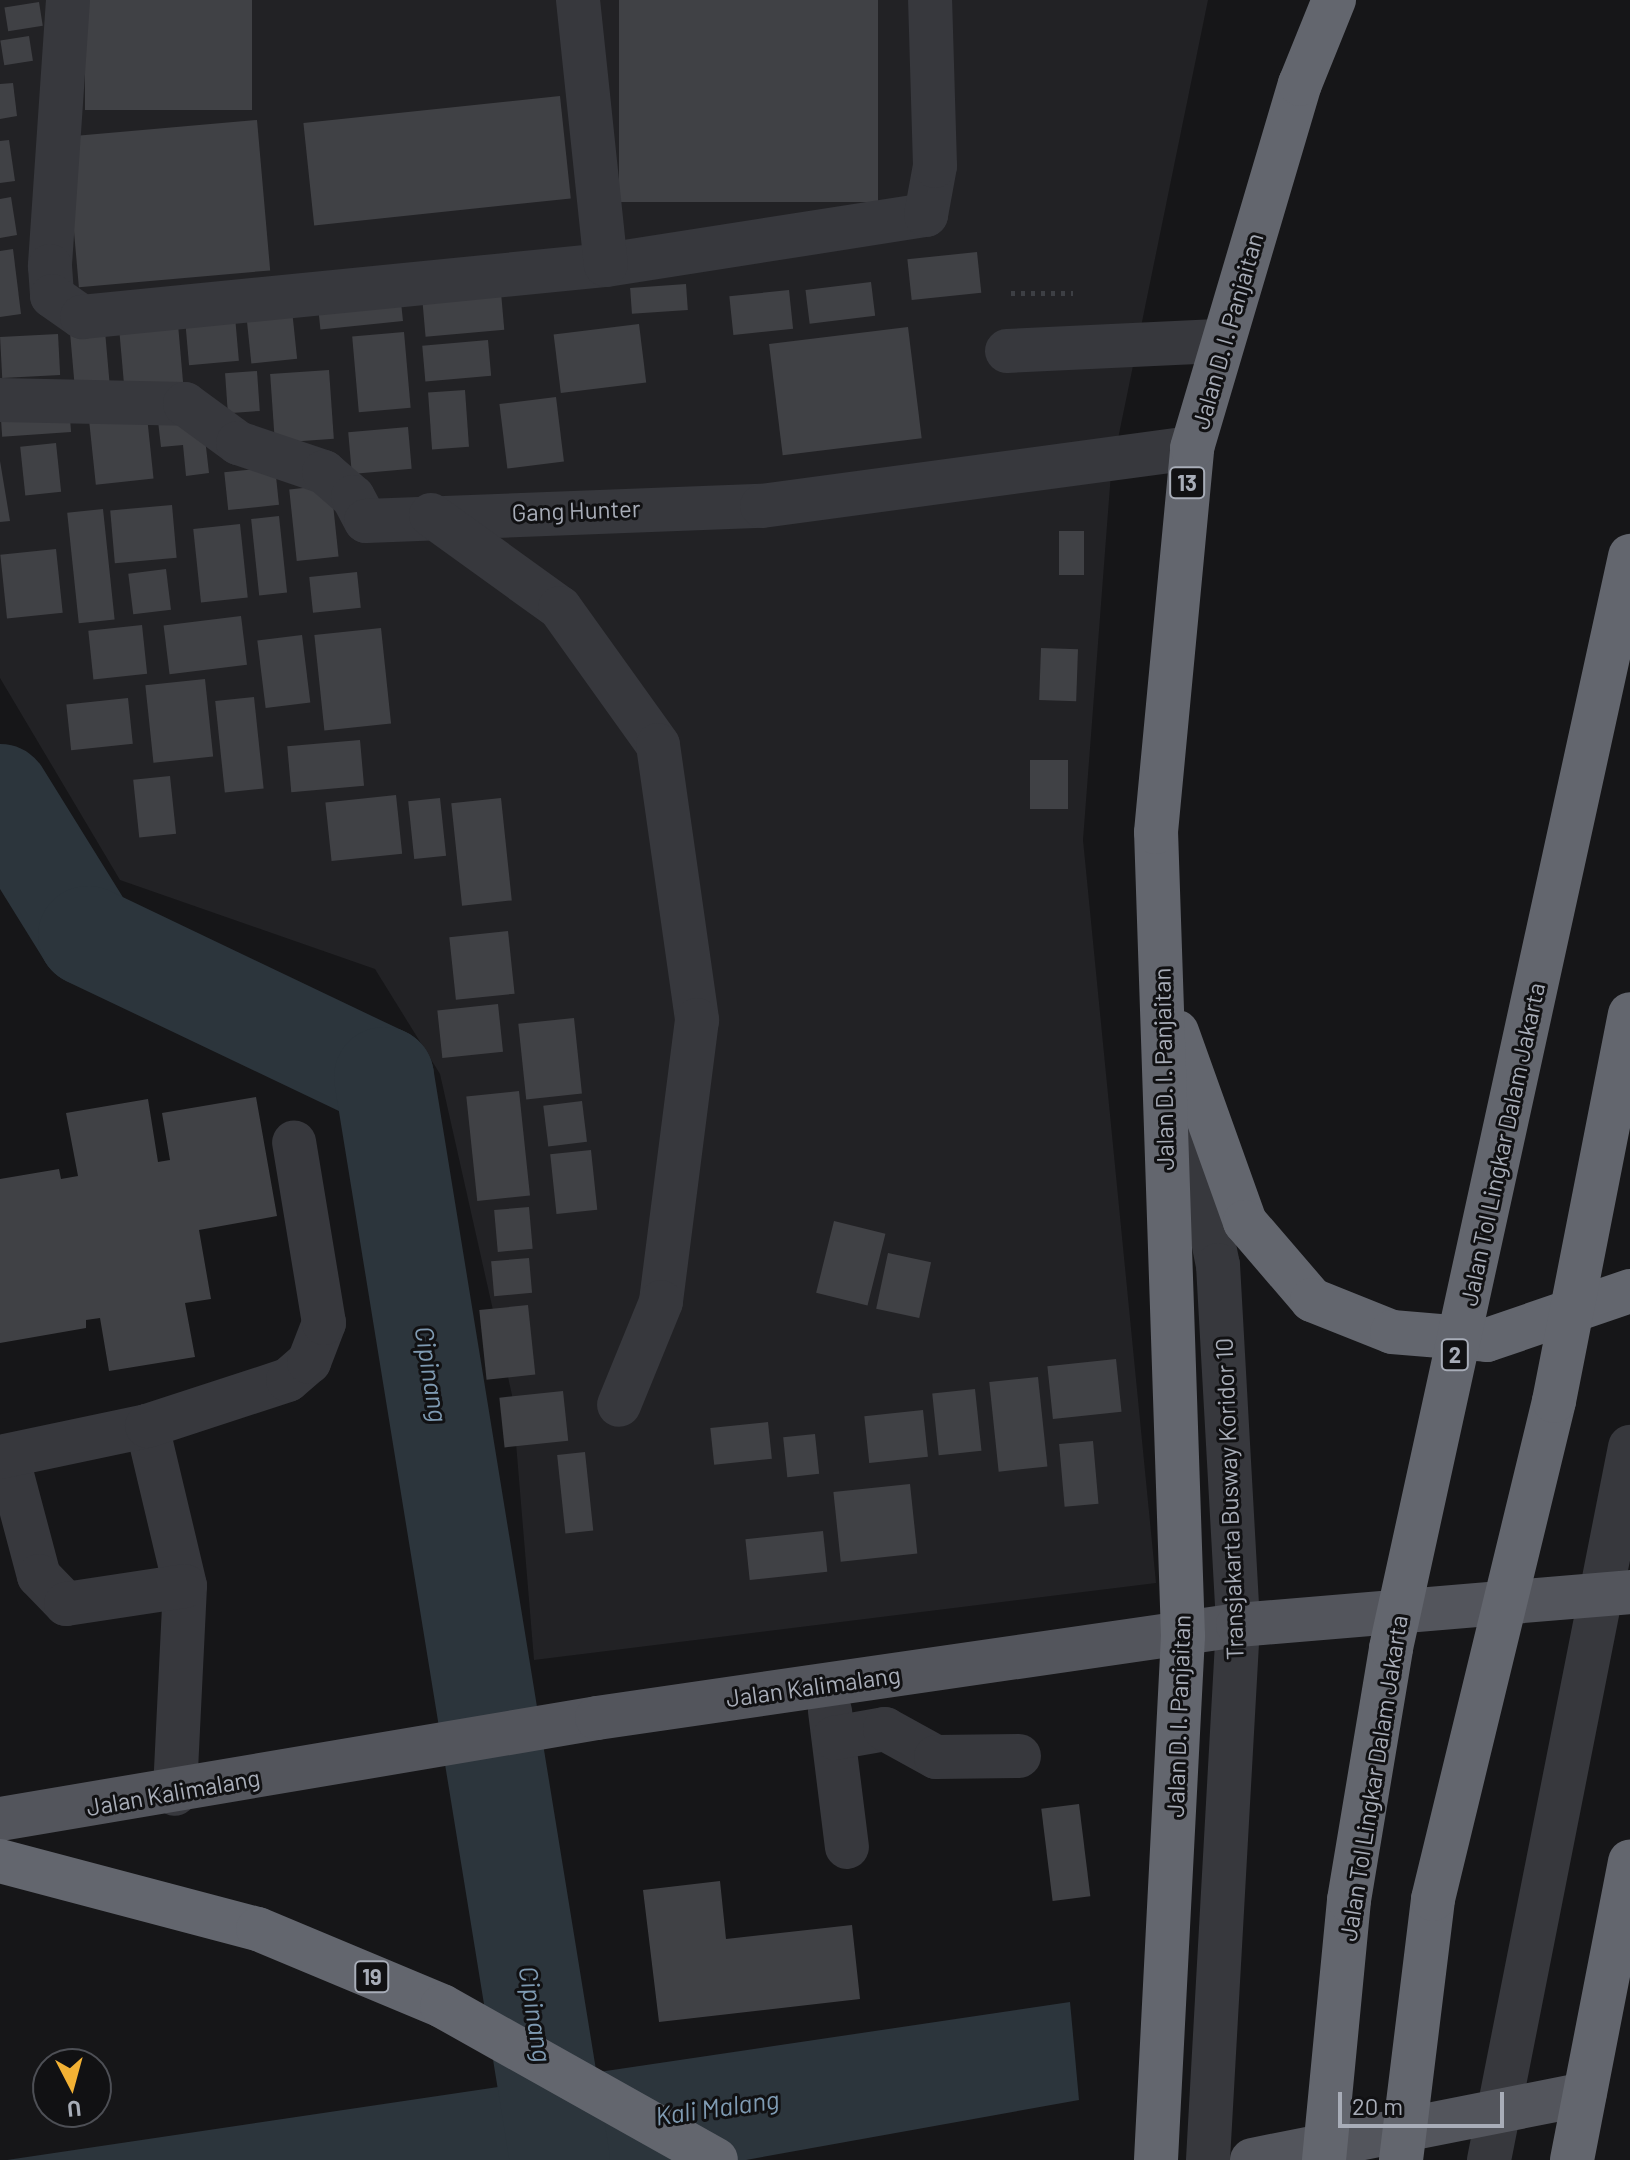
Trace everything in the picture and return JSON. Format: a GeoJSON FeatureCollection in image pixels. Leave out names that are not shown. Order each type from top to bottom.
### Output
{"type":"FeatureCollection","features":[{"type":"Feature","properties":{"kind":"highway","name":"Jalan D. I. Panjaitan"},"geometry":{"type":"LineString","coordinates":[[1156,2160],[1183,1636],[1156,832],[1192,448],[1300,84],[1334,0]]}},
{"type":"Feature","properties":{"kind":"highway","name":"Jalan Tol Lingkar Dalam Jakarta"},"geometry":{"type":"LineString","coordinates":[[1324,2160],[1349,1900],[1391,1648],[1630,556]]}},
{"type":"Feature","properties":{"kind":"highway"},"geometry":{"type":"LineString","coordinates":[[1162,987],[1245,1222],[1312,1300],[1392,1332],[1487,1340],[1630,1291]]}},
{"type":"Feature","properties":{"kind":"highway"},"geometry":{"type":"LineString","coordinates":[[1401,2160],[1433,1899],[1554,1401],[1630,1014]]}},
{"type":"Feature","properties":{"kind":"highway","name":"19"},"geometry":{"type":"LineString","coordinates":[[0,1861],[258,1929],[442,2006],[716,2160]]}},
{"type":"Feature","properties":{"kind":"highway"},"geometry":{"type":"LineString","coordinates":[[1572,2160],[1585,2094],[1618,1988],[1629,1873]]}},
{"type":"Feature","properties":{"kind":"main road","name":"Jalan Kalimalang"},"geometry":{"type":"LineString","coordinates":[[0,1819],[175,1794],[360,1758],[597,1718],[826,1683],[1183,1636],[1238,1625],[1613,1593]]}},
{"type":"Feature","properties":{"kind":"main road"},"geometry":{"type":"LineString","coordinates":[[1252,2160],[1500,2107],[1585,2094]]}},
{"type":"Feature","properties":{"kind":"lane"},"geometry":{"type":"LineString","coordinates":[[68,0],[51,281],[52,296],[82,317],[606,265],[926,215],[935,166],[930,0]]}},
{"type":"Feature","properties":{"kind":"lane"},"geometry":{"type":"LineString","coordinates":[[578,0],[606,265]]}},
{"type":"Feature","properties":{"kind":"lane"},"geometry":{"type":"LineString","coordinates":[[1007,351],[1223,341]]}},
{"type":"Feature","properties":{"kind":"lane","name":"Gang Hunter"},"geometry":{"type":"LineString","coordinates":[[0,400],[185,404],[238,443],[324,472],[353,497],[366,521],[431,515],[762,506],[1192,448]]}},
{"type":"Feature","properties":{"kind":"lane"},"geometry":{"type":"LineString","coordinates":[[431,515],[560,608],[658,745],[697,1020],[661,1302],[619,1405]]}},
{"type":"Feature","properties":{"kind":"lane","name":"Transjakarta Busway Koridor 10"},"geometry":{"type":"LineString","coordinates":[[1162,987],[1218,1265],[1238,1625],[1208,2160]]}},
{"type":"Feature","properties":{"kind":"lane"},"geometry":{"type":"LineString","coordinates":[[185,1586],[66,1604],[39,1576],[3,1457],[147,1426],[288,1380],[309,1362],[324,1323],[294,1142]]}},
{"type":"Feature","properties":{"kind":"lane"},"geometry":{"type":"LineString","coordinates":[[147,1426],[185,1586],[175,1794]]}},
{"type":"Feature","properties":{"kind":"lane"},"geometry":{"type":"LineString","coordinates":[[1489,2160],[1613,1593],[1630,1447]]}},
{"type":"Feature","properties":{"kind":"lane"},"geometry":{"type":"LineString","coordinates":[[826,1683],[847,1847]]}},
{"type":"Feature","properties":{"kind":"lane"},"geometry":{"type":"LineString","coordinates":[[834,1738],[885,1729],[936,1757],[1019,1756]]}},
{"type":"Feature","properties":{"kind":"shaded area"},"geometry":{"type":"Polygon","coordinates":[[[0,0],[1208,0],[1111,473],[1083,840],[1156,1583],[534,1660],[512,1395],[440,1074],[375,969],[120,880],[0,678],[0,0]]]}},
{"type":"Feature","properties":{"kind":"water","name":"Kali Malang"},"geometry":{"type":"Polygon","coordinates":[[[1070,2002],[1079,2100],[746,2160],[7,2160],[1070,2002]]]}},
{"type":"Feature","properties":{"kind":"building"},"geometry":{"type":"Polygon","coordinates":[[[85,0],[252,0],[252,110],[85,110],[85,0]]]}},
{"type":"Feature","properties":{"kind":"building"},"geometry":{"type":"Polygon","coordinates":[[[619,0],[878,0],[878,202],[619,202],[619,0]]]}},
{"type":"Feature","properties":{"kind":"building"},"geometry":{"type":"Polygon","coordinates":[[[39,2],[43,26],[8,31],[4,7],[39,2]]]}},
{"type":"Feature","properties":{"kind":"building"},"geometry":{"type":"Polygon","coordinates":[[[29,36],[33,61],[4,65],[0,41],[29,36]]]}},
{"type":"Feature","properties":{"kind":"building"},"geometry":{"type":"Polygon","coordinates":[[[13,83],[17,116],[0,119],[0,84],[13,83]]]}},
{"type":"Feature","properties":{"kind":"building"},"geometry":{"type":"Polygon","coordinates":[[[560,96],[571,198],[314,225],[303,123],[560,96]]]}},
{"type":"Feature","properties":{"kind":"building"},"geometry":{"type":"Polygon","coordinates":[[[257,120],[270,270],[79,287],[66,137],[257,120]]]}},
{"type":"Feature","properties":{"kind":"building"},"geometry":{"type":"Polygon","coordinates":[[[9,140],[15,181],[0,183],[0,141],[9,140]]]}},
{"type":"Feature","properties":{"kind":"building"},"geometry":{"type":"Polygon","coordinates":[[[11,197],[17,235],[0,238],[0,199],[11,197]]]}},
{"type":"Feature","properties":{"kind":"building"},"geometry":{"type":"Polygon","coordinates":[[[13,249],[21,314],[0,317],[0,251],[13,249]]]}},
{"type":"Feature","properties":{"kind":"building"},"geometry":{"type":"Polygon","coordinates":[[[977,252],[981,293],[912,300],[907,259],[977,252]]]}},
{"type":"Feature","properties":{"kind":"building"},"geometry":{"type":"Polygon","coordinates":[[[500,281],[504,330],[426,337],[421,288],[500,281]]]}},
{"type":"Feature","properties":{"kind":"building"},"geometry":{"type":"Polygon","coordinates":[[[871,282],[875,316],[810,324],[805,290],[871,282]]]}},
{"type":"Feature","properties":{"kind":"building"},"geometry":{"type":"Polygon","coordinates":[[[686,284],[688,310],[632,314],[630,288],[686,284]]]}},
{"type":"Feature","properties":{"kind":"building"},"geometry":{"type":"Polygon","coordinates":[[[789,290],[793,329],[733,335],[729,296],[789,290]]]}},
{"type":"Feature","properties":{"kind":"building"},"geometry":{"type":"Polygon","coordinates":[[[401,302],[403,321],[320,330],[318,311],[401,302]]]}},
{"type":"Feature","properties":{"kind":"building"},"geometry":{"type":"Polygon","coordinates":[[[234,305],[239,361],[189,365],[184,309],[234,305]]]}},
{"type":"Feature","properties":{"kind":"building"},"geometry":{"type":"Polygon","coordinates":[[[292,310],[297,359],[251,364],[246,315],[292,310]]]}},
{"type":"Feature","properties":{"kind":"building"},"geometry":{"type":"Polygon","coordinates":[[[177,313],[184,388],[125,393],[118,318],[177,313]]]}},
{"type":"Feature","properties":{"kind":"building"},"geometry":{"type":"Polygon","coordinates":[[[639,324],[646,383],[561,393],[554,334],[639,324]]]}},
{"type":"Feature","properties":{"kind":"building"},"geometry":{"type":"Polygon","coordinates":[[[908,327],[922,438],[783,455],[769,344],[908,327]]]}},
{"type":"Feature","properties":{"kind":"building"},"geometry":{"type":"Polygon","coordinates":[[[105,331],[110,385],[75,388],[70,334],[105,331]]]}},
{"type":"Feature","properties":{"kind":"building"},"geometry":{"type":"Polygon","coordinates":[[[404,332],[411,408],[359,412],[352,337],[404,332]]]}},
{"type":"Feature","properties":{"kind":"building"},"geometry":{"type":"Polygon","coordinates":[[[58,334],[60,375],[2,378],[0,337],[58,334]]]}},
{"type":"Feature","properties":{"kind":"building"},"geometry":{"type":"Polygon","coordinates":[[[488,340],[491,376],[425,382],[422,346],[488,340]]]}},
{"type":"Feature","properties":{"kind":"building"},"geometry":{"type":"Polygon","coordinates":[[[329,370],[334,439],[275,443],[270,374],[329,370]]]}},
{"type":"Feature","properties":{"kind":"building"},"geometry":{"type":"Polygon","coordinates":[[[257,371],[260,411],[228,413],[225,373],[257,371]]]}},
{"type":"Feature","properties":{"kind":"building"},"geometry":{"type":"Polygon","coordinates":[[[465,390],[469,447],[432,449],[428,393],[465,390]]]}},
{"type":"Feature","properties":{"kind":"building"},"geometry":{"type":"Polygon","coordinates":[[[556,397],[564,462],[507,468],[499,404],[556,397]]]}},
{"type":"Feature","properties":{"kind":"building"},"geometry":{"type":"Polygon","coordinates":[[[69,403],[71,432],[2,437],[0,408],[69,403]]]}},
{"type":"Feature","properties":{"kind":"building"},"geometry":{"type":"Polygon","coordinates":[[[146,407],[154,479],[96,485],[88,413],[146,407]]]}},
{"type":"Feature","properties":{"kind":"building"},"geometry":{"type":"Polygon","coordinates":[[[158,421],[204,430],[209,473],[186,476],[183,445],[161,447],[158,421]]]}},
{"type":"Feature","properties":{"kind":"building"},"geometry":{"type":"Polygon","coordinates":[[[408,427],[412,469],[352,474],[348,432],[408,427]]]}},
{"type":"Feature","properties":{"kind":"building"},"geometry":{"type":"Polygon","coordinates":[[[56,443],[61,492],[25,495],[20,447],[56,443]]]}},
{"type":"Feature","properties":{"kind":"building"},"geometry":{"type":"Polygon","coordinates":[[[0,461],[10,521],[0,522],[0,461]]]}},
{"type":"Feature","properties":{"kind":"building"},"geometry":{"type":"Polygon","coordinates":[[[275,467],[279,505],[228,510],[224,472],[275,467]]]}},
{"type":"Feature","properties":{"kind":"building"},"geometry":{"type":"Polygon","coordinates":[[[331,485],[339,557],[297,561],[289,489],[331,485]]]}},
{"type":"Feature","properties":{"kind":"building"},"geometry":{"type":"Polygon","coordinates":[[[172,505],[177,558],[115,563],[110,510],[172,505]]]}},
{"type":"Feature","properties":{"kind":"building"},"geometry":{"type":"Polygon","coordinates":[[[103,509],[115,619],[79,623],[67,513],[103,509]]]}},
{"type":"Feature","properties":{"kind":"building"},"geometry":{"type":"Polygon","coordinates":[[[279,516],[287,593],[259,596],[251,519],[279,516]]]}},
{"type":"Feature","properties":{"kind":"building"},"geometry":{"type":"Polygon","coordinates":[[[240,524],[248,598],[201,603],[193,529],[240,524]]]}},
{"type":"Feature","properties":{"kind":"building"},"geometry":{"type":"Polygon","coordinates":[[[1059,531],[1084,531],[1084,575],[1059,575],[1059,531]]]}},
{"type":"Feature","properties":{"kind":"building"},"geometry":{"type":"Polygon","coordinates":[[[56,549],[63,613],[7,619],[0,555],[56,549]]]}},
{"type":"Feature","properties":{"kind":"building"},"geometry":{"type":"Polygon","coordinates":[[[166,569],[171,610],[133,614],[128,574],[166,569]]]}},
{"type":"Feature","properties":{"kind":"building"},"geometry":{"type":"Polygon","coordinates":[[[357,572],[361,608],[313,613],[309,577],[357,572]]]}},
{"type":"Feature","properties":{"kind":"building"},"geometry":{"type":"Polygon","coordinates":[[[241,616],[247,665],[170,674],[164,626],[241,616]]]}},
{"type":"Feature","properties":{"kind":"building"},"geometry":{"type":"Polygon","coordinates":[[[142,625],[147,674],[93,679],[88,631],[142,625]]]}},
{"type":"Feature","properties":{"kind":"building"},"geometry":{"type":"Polygon","coordinates":[[[381,628],[391,723],[324,730],[314,635],[381,628]]]}},
{"type":"Feature","properties":{"kind":"building"},"geometry":{"type":"Polygon","coordinates":[[[302,635],[310,702],[266,708],[257,640],[302,635]]]}},
{"type":"Feature","properties":{"kind":"building"},"geometry":{"type":"Polygon","coordinates":[[[1041,648],[1078,649],[1076,701],[1039,700],[1041,648]]]}},
{"type":"Feature","properties":{"kind":"building"},"geometry":{"type":"Polygon","coordinates":[[[205,679],[213,757],[153,763],[145,685],[205,679]]]}},
{"type":"Feature","properties":{"kind":"building"},"geometry":{"type":"Polygon","coordinates":[[[254,697],[264,788],[225,793],[215,701],[254,697]]]}},
{"type":"Feature","properties":{"kind":"building"},"geometry":{"type":"Polygon","coordinates":[[[128,698],[133,744],[71,750],[66,704],[128,698]]]}},
{"type":"Feature","properties":{"kind":"building"},"geometry":{"type":"Polygon","coordinates":[[[360,740],[364,786],[291,792],[287,746],[360,740]]]}},
{"type":"Feature","properties":{"kind":"building"},"geometry":{"type":"Polygon","coordinates":[[[1030,760],[1068,760],[1068,809],[1030,809],[1030,760]]]}},
{"type":"Feature","properties":{"kind":"building"},"geometry":{"type":"Polygon","coordinates":[[[170,776],[176,834],[139,838],[133,780],[170,776]]]}},
{"type":"Feature","properties":{"kind":"building"},"geometry":{"type":"Polygon","coordinates":[[[396,795],[402,854],[332,861],[325,802],[396,795]]]}},
{"type":"Feature","properties":{"kind":"building"},"geometry":{"type":"Polygon","coordinates":[[[440,798],[446,856],[414,859],[408,801],[440,798]]]}},
{"type":"Feature","properties":{"kind":"building"},"geometry":{"type":"Polygon","coordinates":[[[501,798],[512,900],[462,906],[451,803],[501,798]]]}},
{"type":"Feature","properties":{"kind":"building"},"geometry":{"type":"Polygon","coordinates":[[[508,931],[515,994],[456,1000],[449,937],[508,931]]]}},
{"type":"Feature","properties":{"kind":"building"},"geometry":{"type":"Polygon","coordinates":[[[498,1004],[503,1052],[442,1058],[437,1010],[498,1004]]]}},
{"type":"Feature","properties":{"kind":"building"},"geometry":{"type":"Polygon","coordinates":[[[574,1018],[582,1094],[526,1099],[518,1024],[574,1018]]]}},
{"type":"Feature","properties":{"kind":"building"},"geometry":{"type":"Polygon","coordinates":[[[519,1091],[530,1195],[477,1201],[466,1097],[519,1091]]]}},
{"type":"Feature","properties":{"kind":"building"},"geometry":{"type":"Polygon","coordinates":[[[256,1097],[277,1216],[199,1230],[211,1299],[185,1303],[195,1357],[109,1371],[100,1318],[86,1320],[86,1328],[0,1343],[0,1179],[59,1169],[61,1179],[78,1176],[66,1113],[148,1099],[158,1162],[170,1160],[162,1113],[256,1097]]]}},
{"type":"Feature","properties":{"kind":"building"},"geometry":{"type":"Polygon","coordinates":[[[582,1101],[587,1142],[548,1146],[543,1106],[582,1101]]]}},
{"type":"Feature","properties":{"kind":"building"},"geometry":{"type":"Polygon","coordinates":[[[591,1150],[597,1210],[556,1214],[550,1154],[591,1150]]]}},
{"type":"Feature","properties":{"kind":"building"},"geometry":{"type":"Polygon","coordinates":[[[529,1207],[533,1249],[498,1252],[494,1210],[529,1207]]]}},
{"type":"Feature","properties":{"kind":"building"},"geometry":{"type":"Polygon","coordinates":[[[834,1221],[885,1234],[868,1306],[816,1293],[834,1221]]]}},
{"type":"Feature","properties":{"kind":"building"},"geometry":{"type":"Polygon","coordinates":[[[888,1253],[931,1262],[919,1318],[876,1309],[888,1253]]]}},
{"type":"Feature","properties":{"kind":"building"},"geometry":{"type":"Polygon","coordinates":[[[529,1258],[532,1293],[494,1296],[491,1261],[529,1258]]]}},
{"type":"Feature","properties":{"kind":"building"},"geometry":{"type":"Polygon","coordinates":[[[528,1305],[535,1375],[487,1380],[479,1310],[528,1305]]]}},
{"type":"Feature","properties":{"kind":"building"},"geometry":{"type":"Polygon","coordinates":[[[1116,1359],[1122,1412],[1053,1419],[1047,1366],[1116,1359]]]}},
{"type":"Feature","properties":{"kind":"building"},"geometry":{"type":"Polygon","coordinates":[[[1038,1377],[1047,1467],[999,1472],[989,1382],[1038,1377]]]}},
{"type":"Feature","properties":{"kind":"building"},"geometry":{"type":"Polygon","coordinates":[[[975,1389],[981,1451],[939,1455],[932,1393],[975,1389]]]}},
{"type":"Feature","properties":{"kind":"building"},"geometry":{"type":"Polygon","coordinates":[[[563,1391],[568,1441],[505,1447],[499,1398],[563,1391]]]}},
{"type":"Feature","properties":{"kind":"building"},"geometry":{"type":"Polygon","coordinates":[[[923,1410],[928,1457],[869,1463],[864,1416],[923,1410]]]}},
{"type":"Feature","properties":{"kind":"building"},"geometry":{"type":"Polygon","coordinates":[[[768,1422],[772,1459],[714,1465],[710,1428],[768,1422]]]}},
{"type":"Feature","properties":{"kind":"building"},"geometry":{"type":"Polygon","coordinates":[[[815,1434],[819,1474],[787,1477],[783,1437],[815,1434]]]}},
{"type":"Feature","properties":{"kind":"building"},"geometry":{"type":"Polygon","coordinates":[[[1093,1441],[1098,1504],[1065,1507],[1059,1444],[1093,1441]]]}},
{"type":"Feature","properties":{"kind":"building"},"geometry":{"type":"Polygon","coordinates":[[[585,1452],[593,1531],[565,1533],[557,1455],[585,1452]]]}},
{"type":"Feature","properties":{"kind":"building"},"geometry":{"type":"Polygon","coordinates":[[[910,1484],[917,1554],[841,1562],[833,1492],[910,1484]]]}},
{"type":"Feature","properties":{"kind":"building"},"geometry":{"type":"Polygon","coordinates":[[[823,1531],[827,1572],[750,1580],[745,1539],[823,1531]]]}},
{"type":"Feature","properties":{"kind":"building"},"geometry":{"type":"Polygon","coordinates":[[[1079,1804],[1090,1896],[1053,1901],[1041,1809],[1079,1804]]]}},
{"type":"Feature","properties":{"kind":"building"},"geometry":{"type":"Polygon","coordinates":[[[720,1881],[726,1939],[852,1925],[860,1999],[659,2022],[643,1890],[720,1881]]]}},
{"type":"Feature","properties":{"kind":"waterway","name":"Cipinang"},"geometry":{"type":"LineString","coordinates":[[0,794],[88,936],[384,1077],[560,2160]]}}]}
